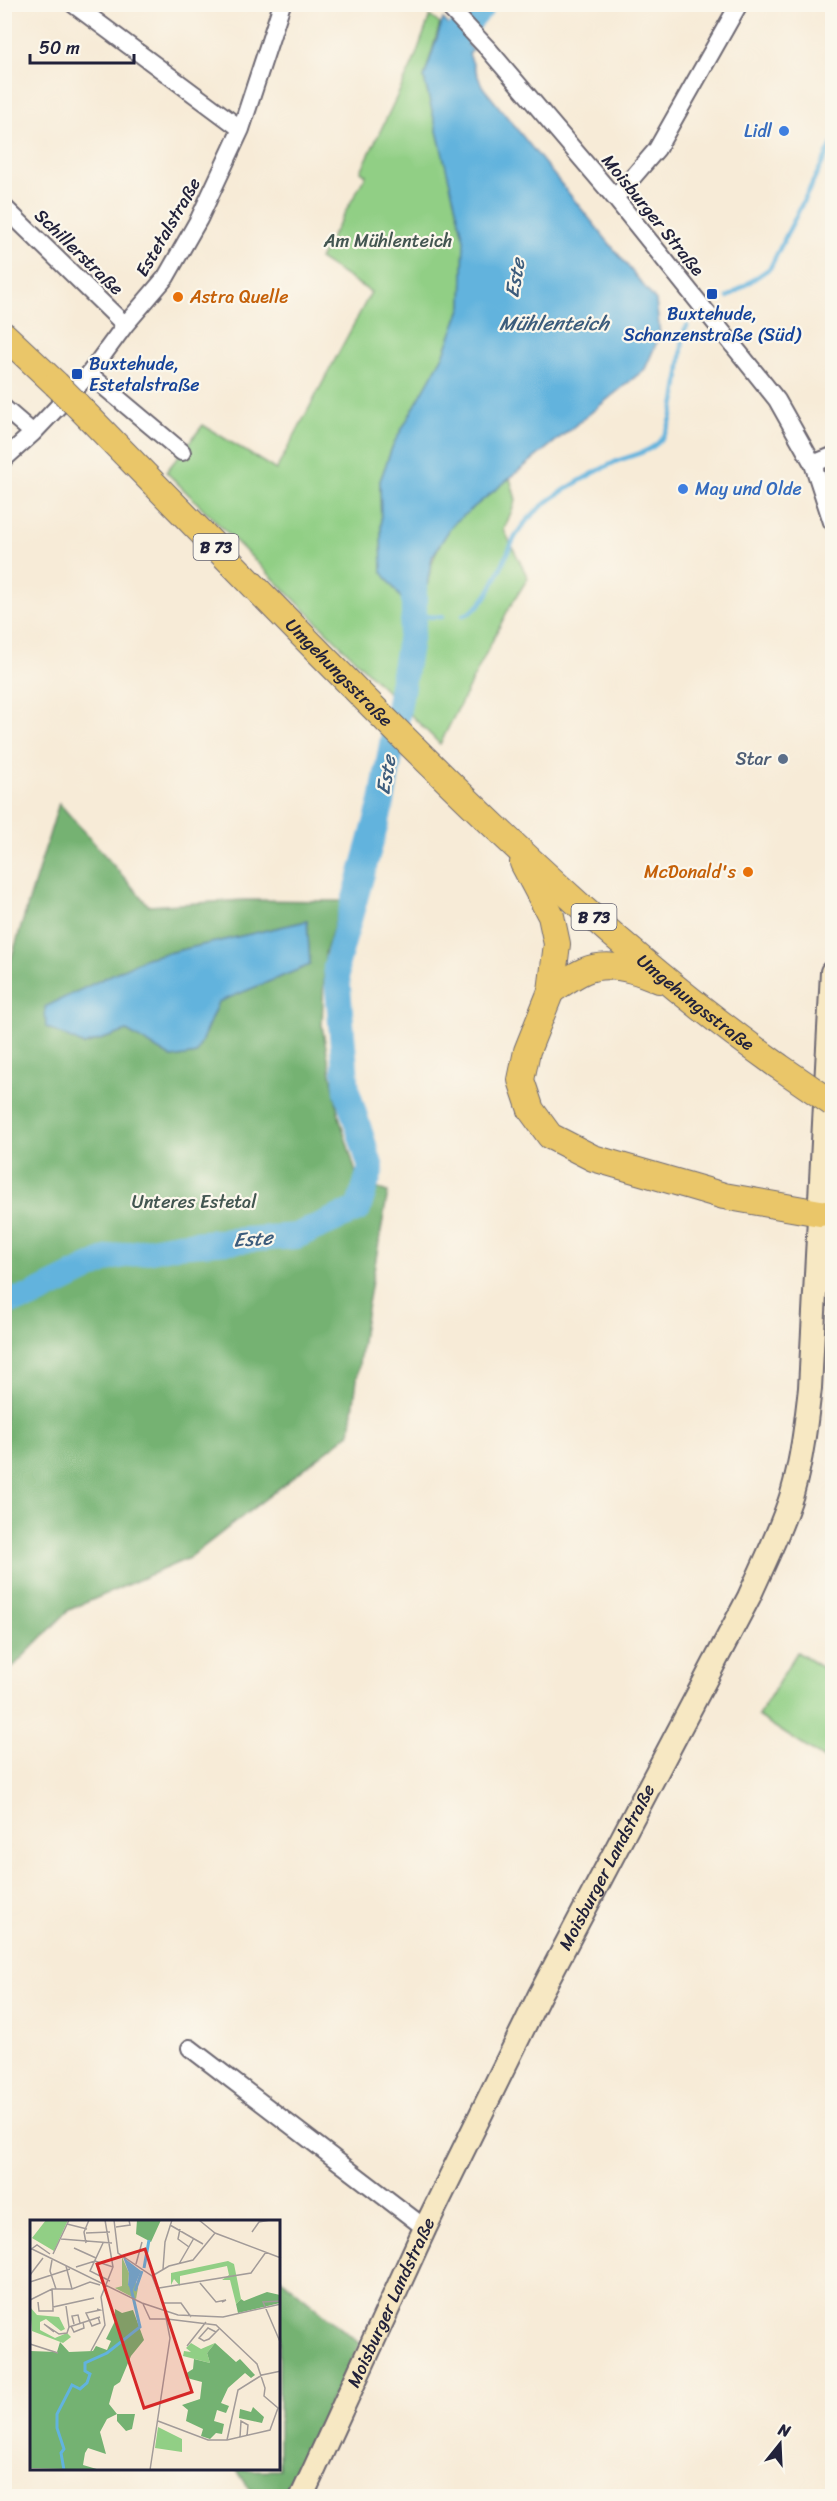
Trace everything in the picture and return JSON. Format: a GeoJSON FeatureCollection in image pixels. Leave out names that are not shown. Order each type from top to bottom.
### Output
{"type":"FeatureCollection","features":[{"type":"Feature","properties":{"kind":"main road","name":"Umgehungsstraße"},"geometry":{"type":"LineString","coordinates":[[4,335],[76,404],[517,850],[671,984],[777,1065],[832,1103]]}},
{"type":"Feature","properties":{"kind":"main road"},"geometry":{"type":"LineString","coordinates":[[517,850],[551,916],[557,944],[551,991],[527,1051],[521,1080],[531,1110],[550,1136],[593,1158],[724,1196],[826,1215]]}},
{"type":"Feature","properties":{"kind":"main road"},"geometry":{"type":"LineString","coordinates":[[551,991],[586,970],[613,966],[639,971],[671,984]]}},
{"type":"Feature","properties":{"kind":"main road","name":"Moisburger Landstraße"},"geometry":{"type":"LineString","coordinates":[[302,2496],[425,2228],[540,1994],[749,1597],[780,1529],[792,1494],[802,1448],[810,1388],[826,1215],[832,972]]}},
{"type":"Feature","properties":{"kind":"street"},"geometry":{"type":"LineString","coordinates":[[74,4],[241,129]]}},
{"type":"Feature","properties":{"kind":"street","name":"Estetalstraße"},"geometry":{"type":"LineString","coordinates":[[4,459],[33,434],[89,374],[125,325],[166,277],[198,219],[241,129],[282,4]]}},
{"type":"Feature","properties":{"kind":"street"},"geometry":{"type":"LineString","coordinates":[[615,198],[657,149],[739,4]]}},
{"type":"Feature","properties":{"kind":"street","name":"Moisburger Straße"},"geometry":{"type":"LineString","coordinates":[[449,7],[615,198],[777,400],[813,464],[832,522]]}},
{"type":"Feature","properties":{"kind":"street","name":"Schillerstraße"},"geometry":{"type":"LineString","coordinates":[[4,207],[125,325]]}},
{"type":"Feature","properties":{"kind":"street"},"geometry":{"type":"LineString","coordinates":[[89,374],[182,452]]}},
{"type":"Feature","properties":{"kind":"street"},"geometry":{"type":"LineString","coordinates":[[4,408],[33,434]]}},
{"type":"Feature","properties":{"kind":"street"},"geometry":{"type":"LineString","coordinates":[[813,464],[832,456]]}},
{"type":"Feature","properties":{"kind":"street"},"geometry":{"type":"LineString","coordinates":[[190,2048],[425,2228]]}},
{"type":"Feature","properties":{"kind":"green space","name":"Am Mühlenteich"},"geometry":{"type":"Polygon","coordinates":[[[430,16],[440,24],[424,78],[464,240],[462,306],[444,354],[393,445],[380,481],[382,571],[422,616],[434,557],[445,535],[453,524],[510,478],[516,500],[504,530],[528,578],[508,610],[440,744],[166,472],[203,425],[276,470],[371,292],[319,259],[366,175],[361,171],[413,63],[430,16]]]}},
{"type":"Feature","properties":{"kind":"green space","name":"Unteres Estetal"},"geometry":{"type":"Polygon","coordinates":[[[59,803],[149,906],[244,900],[342,901],[325,954],[322,1026],[339,1116],[359,1183],[388,1192],[364,1326],[350,1433],[189,1558],[69,1610],[5,1675],[4,982],[59,803]],[[307,921],[146,958],[84,1045],[127,1031],[172,1058],[196,1054],[218,1002],[310,965],[307,921]]]}},
{"type":"Feature","properties":{"kind":"green space"},"geometry":{"type":"Polygon","coordinates":[[[797,1652],[832,1674],[832,1764],[758,1716],[797,1652]]]}},
{"type":"Feature","properties":{"kind":"green space"},"geometry":{"type":"Polygon","coordinates":[[[280,2278],[360,2344],[282,2496],[254,2496],[238,2471],[280,2471],[280,2278]]]}},
{"type":"Feature","properties":{"kind":"water","name":"Mühlenteich"},"geometry":{"type":"Polygon","coordinates":[[[443,19],[473,50],[469,54],[482,86],[656,301],[660,335],[645,369],[453,524],[432,557],[422,616],[414,616],[382,572],[380,481],[393,445],[444,354],[462,306],[464,240],[424,78],[443,19]]]}},
{"type":"Feature","properties":{"kind":"water"},"geometry":{"type":"Polygon","coordinates":[[[307,921],[310,965],[218,1002],[196,1054],[172,1058],[127,1031],[84,1045],[46,1027],[45,1007],[146,958],[307,921]]]}},
{"type":"Feature","properties":{"kind":"waterway","name":"Este"},"geometry":{"type":"LineString","coordinates":[[455,67],[452,41],[481,8]]}},
{"type":"Feature","properties":{"kind":"waterway"},"geometry":{"type":"LineString","coordinates":[[728,297],[770,268],[832,144]]}},
{"type":"Feature","properties":{"kind":"waterway"},"geometry":{"type":"LineString","coordinates":[[463,615],[481,603],[495,581],[519,531],[541,507],[577,482],[615,462],[653,447],[663,437],[672,415],[684,331],[687,326]]}},
{"type":"Feature","properties":{"kind":"waterway","name":"Este"},"geometry":{"type":"LineString","coordinates":[[4,1302],[30,1297],[109,1258],[177,1245],[296,1236],[358,1209],[371,1168],[347,1091],[336,966],[382,802],[414,616],[414,580]]}},
{"type":"Feature","properties":{"kind":"waterway"},"geometry":{"type":"LineString","coordinates":[[414,616],[442,617]]}},
{"type":"Feature","properties":{"kind":"place","name":"Lidl"},"geometry":{"type":"Point","coordinates":[784,131]}},
{"type":"Feature","properties":{"kind":"place","name":"Buxtehude, Schanzenstraße (Süd)"},"geometry":{"type":"Point","coordinates":[712,294]}},
{"type":"Feature","properties":{"kind":"place","name":"Astra Quelle"},"geometry":{"type":"Point","coordinates":[178,297]}},
{"type":"Feature","properties":{"kind":"place","name":"Buxtehude, Estetalstraße"},"geometry":{"type":"Point","coordinates":[77,374]}},
{"type":"Feature","properties":{"kind":"place","name":"May und Olde"},"geometry":{"type":"Point","coordinates":[683,489]}},
{"type":"Feature","properties":{"kind":"place","name":"Star"},"geometry":{"type":"Point","coordinates":[783,759]}},
{"type":"Feature","properties":{"kind":"place","name":"McDonald's"},"geometry":{"type":"Point","coordinates":[748,872]}}]}
